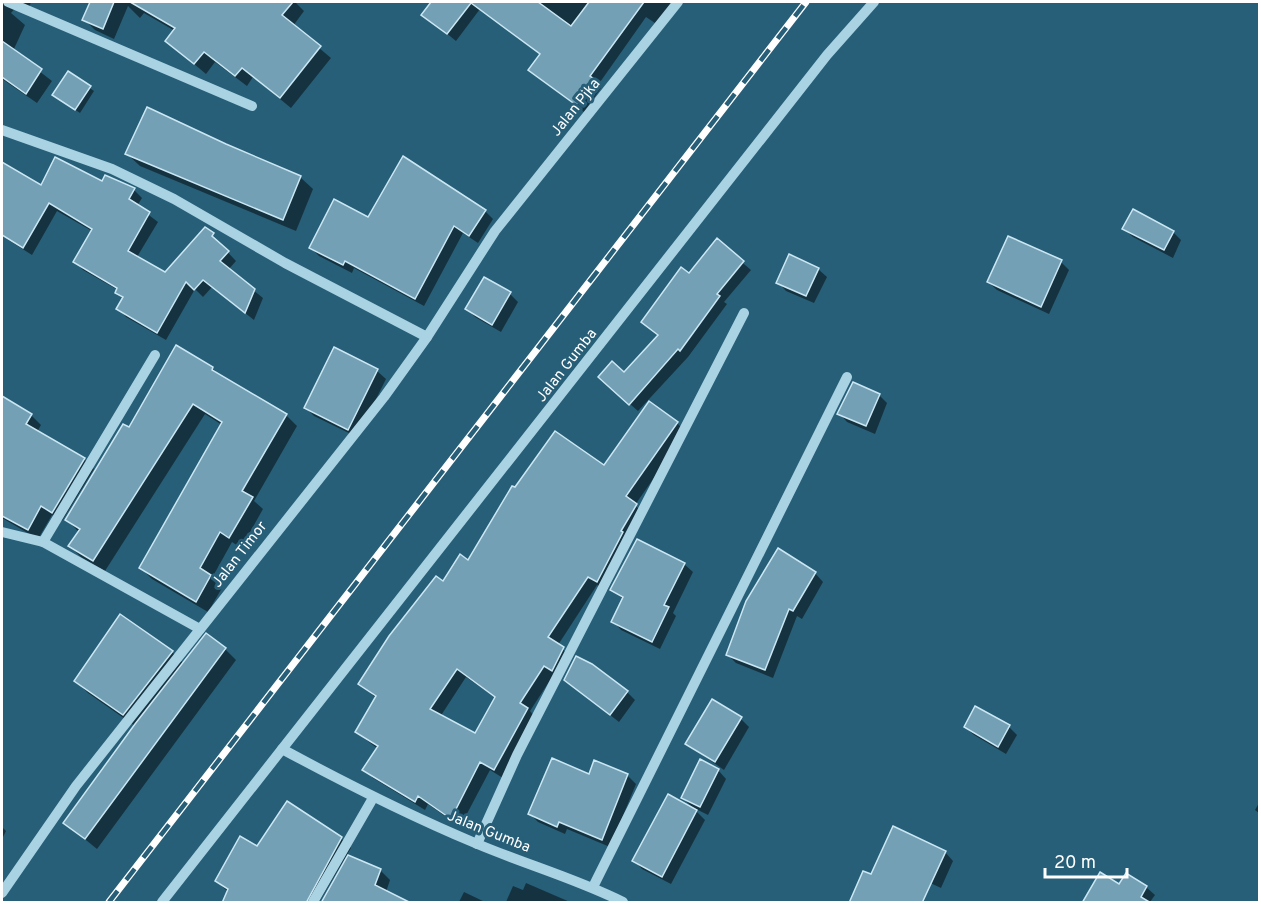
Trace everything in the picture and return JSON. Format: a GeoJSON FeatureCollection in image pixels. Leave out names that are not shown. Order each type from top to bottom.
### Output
{"type":"FeatureCollection","features":[{"type":"Feature","properties":{"kind":"street"},"geometry":{"type":"LineString","coordinates":[[8,2],[252,106]]}},
{"type":"Feature","properties":{"kind":"street","name":"Jalan Pjka"},"geometry":{"type":"LineString","coordinates":[[495,231],[678,2]]}},
{"type":"Feature","properties":{"kind":"street","name":"Jalan Gumba"},"geometry":{"type":"LineString","coordinates":[[162,903],[827,55],[874,2]]}},
{"type":"Feature","properties":{"kind":"street"},"geometry":{"type":"LineString","coordinates":[[2,130],[112,169],[174,199],[285,263],[427,337]]}},
{"type":"Feature","properties":{"kind":"street","name":"Jalan Timor"},"geometry":{"type":"LineString","coordinates":[[2,892],[76,786],[384,397],[427,337],[495,231]]}},
{"type":"Feature","properties":{"kind":"street"},"geometry":{"type":"LineString","coordinates":[[477,844],[518,755],[744,313]]}},
{"type":"Feature","properties":{"kind":"street"},"geometry":{"type":"LineString","coordinates":[[43,542],[155,355]]}},
{"type":"Feature","properties":{"kind":"street"},"geometry":{"type":"LineString","coordinates":[[593,887],[847,376]]}},
{"type":"Feature","properties":{"kind":"street"},"geometry":{"type":"LineString","coordinates":[[2,532],[43,542],[200,629]]}},
{"type":"Feature","properties":{"kind":"street","name":"Jalan Gumba"},"geometry":{"type":"LineString","coordinates":[[282,748],[373,798],[477,844],[593,887],[623,903]]}},
{"type":"Feature","properties":{"kind":"street"},"geometry":{"type":"LineString","coordinates":[[313,903],[373,798]]}},
{"type":"Feature","properties":{"kind":"building"},"geometry":{"type":"Polygon","coordinates":[[[90,2],[114,2],[103,29],[82,20],[90,2]]]}},
{"type":"Feature","properties":{"kind":"building"},"geometry":{"type":"Polygon","coordinates":[[[130,2],[293,2],[282,15],[321,46],[280,98],[242,68],[235,76],[204,52],[194,64],[165,41],[175,28],[130,2]]]}},
{"type":"Feature","properties":{"kind":"building"},"geometry":{"type":"Polygon","coordinates":[[[431,2],[538,2],[571,26],[589,2],[644,2],[590,76],[594,79],[576,105],[528,70],[540,54],[471,3],[447,34],[421,15],[431,2]]]}},
{"type":"Feature","properties":{"kind":"building"},"geometry":{"type":"Polygon","coordinates":[[[2,41],[42,69],[26,94],[2,77],[2,41]]]}},
{"type":"Feature","properties":{"kind":"building"},"geometry":{"type":"Polygon","coordinates":[[[68,71],[91,86],[75,110],[52,95],[68,71]]]}},
{"type":"Feature","properties":{"kind":"building"},"geometry":{"type":"Polygon","coordinates":[[[147,107],[301,176],[283,220],[125,154],[147,107]]]}},
{"type":"Feature","properties":{"kind":"building"},"geometry":{"type":"Polygon","coordinates":[[[403,156],[486,210],[469,236],[454,226],[415,299],[345,261],[343,265],[309,248],[334,199],[368,217],[403,156]]]}},
{"type":"Feature","properties":{"kind":"building"},"geometry":{"type":"Polygon","coordinates":[[[55,157],[102,181],[105,175],[135,188],[129,199],[150,212],[128,251],[165,272],[205,227],[214,233],[212,236],[229,251],[220,261],[255,289],[245,313],[203,280],[194,290],[186,282],[157,333],[116,309],[123,297],[115,293],[117,288],[73,262],[92,229],[49,203],[23,248],[2,235],[2,162],[41,185],[55,157]]]}},
{"type":"Feature","properties":{"kind":"building"},"geometry":{"type":"Polygon","coordinates":[[[1133,209],[1174,231],[1164,250],[1122,229],[1133,209]]]}},
{"type":"Feature","properties":{"kind":"building"},"geometry":{"type":"Polygon","coordinates":[[[1008,236],[1062,260],[1041,307],[987,282],[1008,236]]]}},
{"type":"Feature","properties":{"kind":"building"},"geometry":{"type":"Polygon","coordinates":[[[717,238],[744,261],[717,294],[720,296],[680,351],[678,349],[629,405],[598,377],[612,361],[624,372],[658,335],[641,322],[681,267],[689,273],[717,238]]]}},
{"type":"Feature","properties":{"kind":"building"},"geometry":{"type":"Polygon","coordinates":[[[789,254],[819,268],[806,296],[776,283],[789,254]]]}},
{"type":"Feature","properties":{"kind":"building"},"geometry":{"type":"Polygon","coordinates":[[[484,277],[511,292],[492,325],[465,309],[484,277]]]}},
{"type":"Feature","properties":{"kind":"building"},"geometry":{"type":"Polygon","coordinates":[[[176,345],[213,367],[212,370],[287,414],[242,491],[253,497],[229,538],[220,532],[200,568],[211,575],[196,602],[139,568],[222,422],[193,404],[93,561],[68,546],[80,529],[65,520],[123,424],[129,427],[176,345]]]}},
{"type":"Feature","properties":{"kind":"building"},"geometry":{"type":"Polygon","coordinates":[[[334,347],[378,369],[348,430],[304,408],[334,347]]]}},
{"type":"Feature","properties":{"kind":"building"},"geometry":{"type":"Polygon","coordinates":[[[853,382],[880,394],[866,426],[837,414],[853,382]]]}},
{"type":"Feature","properties":{"kind":"building"},"geometry":{"type":"Polygon","coordinates":[[[2,396],[32,414],[26,424],[85,458],[52,513],[41,506],[28,530],[2,516],[2,396]]]}},
{"type":"Feature","properties":{"kind":"building"},"geometry":{"type":"Polygon","coordinates":[[[649,401],[678,422],[626,496],[637,504],[621,531],[623,532],[597,582],[588,577],[548,637],[564,647],[552,671],[544,666],[520,703],[528,708],[494,770],[480,762],[451,819],[418,796],[415,802],[362,770],[378,746],[355,732],[376,696],[358,684],[389,636],[436,576],[443,581],[460,554],[468,560],[512,486],[515,487],[555,431],[604,465],[649,401]],[[457,669],[430,709],[475,733],[495,697],[457,669]]]}},
{"type":"Feature","properties":{"kind":"building"},"geometry":{"type":"Polygon","coordinates":[[[637,539],[685,563],[664,605],[669,607],[652,642],[611,622],[623,597],[610,590],[637,539]]]}},
{"type":"Feature","properties":{"kind":"building"},"geometry":{"type":"Polygon","coordinates":[[[778,548],[816,572],[793,611],[789,609],[765,670],[726,655],[746,601],[778,548]]]}},
{"type":"Feature","properties":{"kind":"building"},"geometry":{"type":"Polygon","coordinates":[[[120,614],[173,651],[123,715],[74,681],[120,614]]]}},
{"type":"Feature","properties":{"kind":"building"},"geometry":{"type":"Polygon","coordinates":[[[206,633],[226,648],[85,839],[63,823],[135,724],[206,633]]]}},
{"type":"Feature","properties":{"kind":"building"},"geometry":{"type":"Polygon","coordinates":[[[576,656],[592,664],[628,691],[610,715],[564,680],[576,656]]]}},
{"type":"Feature","properties":{"kind":"building"},"geometry":{"type":"Polygon","coordinates":[[[712,699],[742,717],[715,762],[685,744],[712,699]]]}},
{"type":"Feature","properties":{"kind":"building"},"geometry":{"type":"Polygon","coordinates":[[[975,706],[1010,725],[998,747],[964,727],[975,706]]]}},
{"type":"Feature","properties":{"kind":"building"},"geometry":{"type":"Polygon","coordinates":[[[552,758],[589,774],[594,760],[628,774],[602,840],[559,822],[557,827],[528,814],[552,758]]]}},
{"type":"Feature","properties":{"kind":"building"},"geometry":{"type":"Polygon","coordinates":[[[700,759],[719,769],[700,807],[681,798],[700,759]]]}},
{"type":"Feature","properties":{"kind":"building"},"geometry":{"type":"Polygon","coordinates":[[[668,794],[697,810],[662,877],[632,861],[668,794]]]}},
{"type":"Feature","properties":{"kind":"building"},"geometry":{"type":"Polygon","coordinates":[[[287,801],[342,837],[306,903],[222,903],[228,889],[215,881],[240,836],[257,846],[287,801]]]}},
{"type":"Feature","properties":{"kind":"building"},"geometry":{"type":"Polygon","coordinates":[[[893,826],[946,851],[922,903],[849,903],[863,871],[871,874],[893,826]]]}},
{"type":"Feature","properties":{"kind":"building"},"geometry":{"type":"Polygon","coordinates":[[[348,855],[381,869],[375,885],[411,903],[321,903],[348,855]]]}},
{"type":"Feature","properties":{"kind":"building"},"geometry":{"type":"Polygon","coordinates":[[[1100,872],[1119,884],[1126,873],[1147,886],[1141,897],[1151,903],[1082,903],[1100,872]]]}},
{"type":"Feature","properties":{"kind":"railway"},"geometry":{"type":"LineString","coordinates":[[109,902],[806,2]]}}]}
